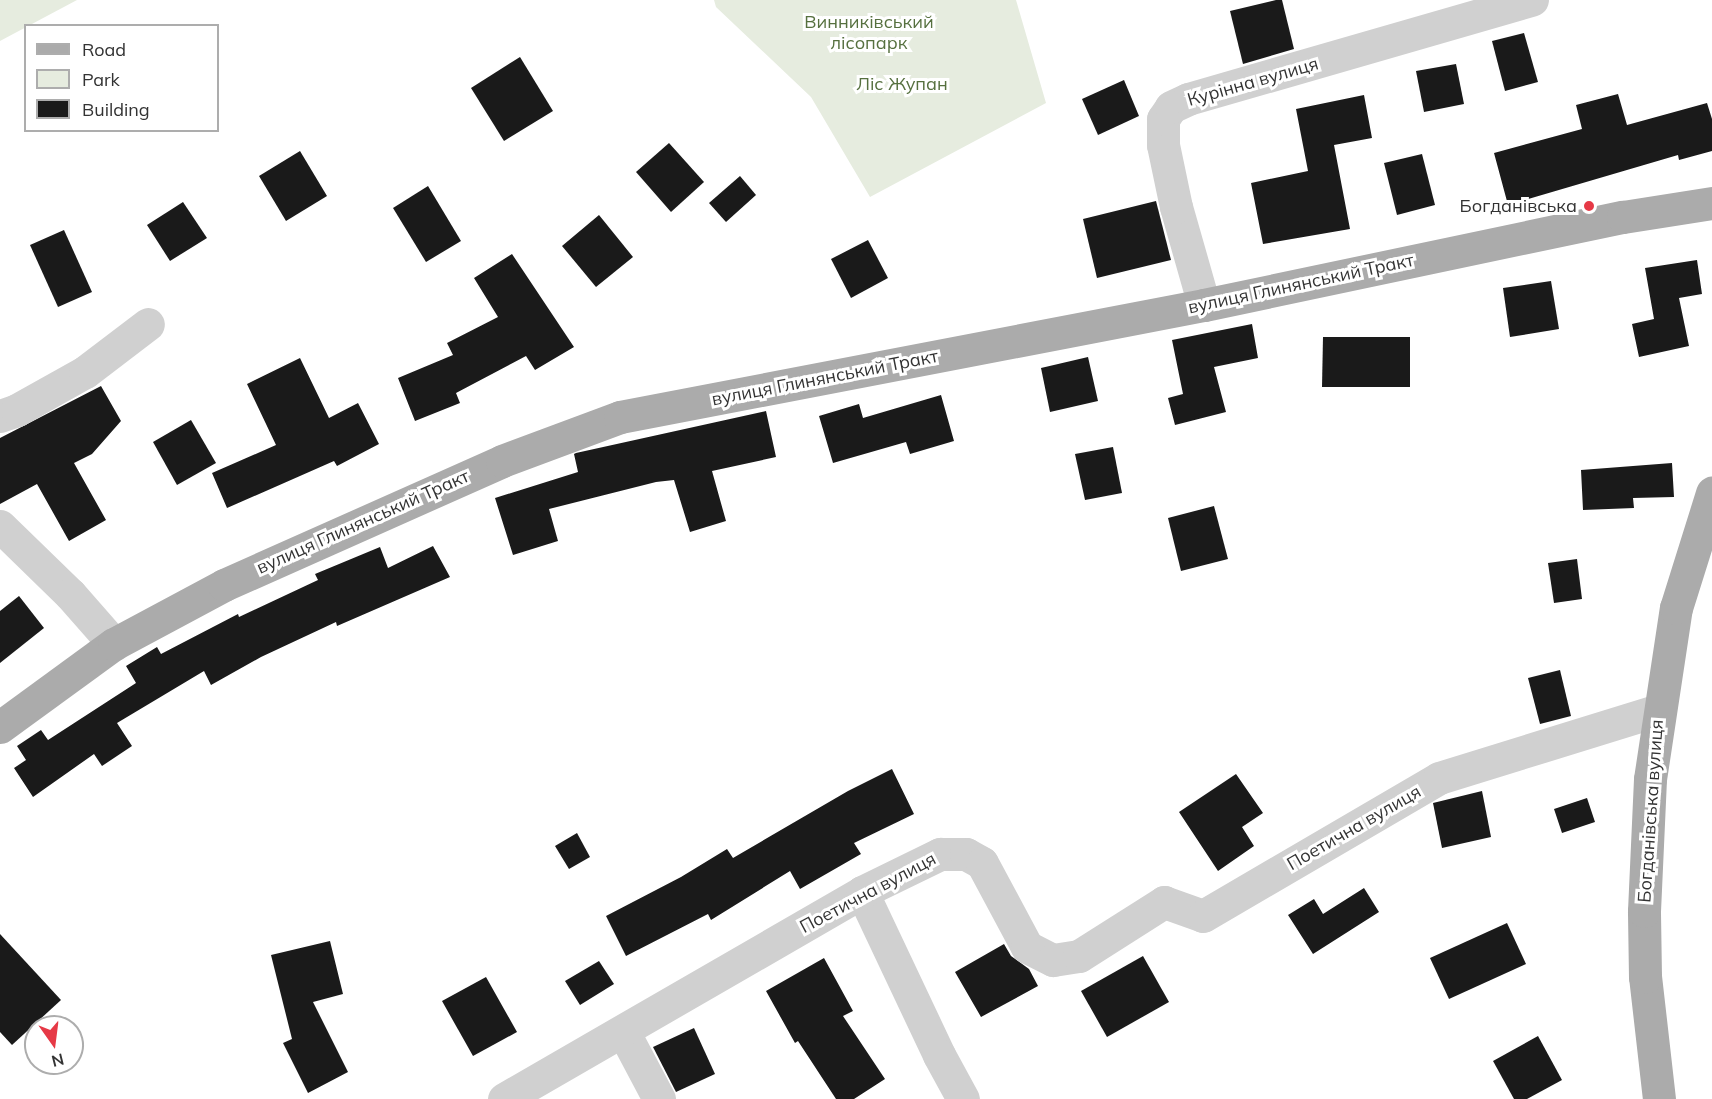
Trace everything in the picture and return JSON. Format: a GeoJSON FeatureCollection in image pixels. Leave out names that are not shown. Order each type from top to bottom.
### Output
{"type":"FeatureCollection","features":[{"type":"Feature","properties":{"kind":"main road","name":"вулиця Глинянський Тракт"},"geometry":{"type":"LineString","coordinates":[[0,727],[114,644],[224,585],[367,519],[502,461],[620,417],[1204,304],[1623,217],[1712,202]]}},
{"type":"Feature","properties":{"kind":"main road","name":"Богданівська вулиця"},"geometry":{"type":"LineString","coordinates":[[1659,1099],[1645,977],[1644,911],[1650,779],[1676,608],[1712,493]]}},
{"type":"Feature","properties":{"kind":"street","name":"Курінна вулиця"},"geometry":{"type":"LineString","coordinates":[[1204,304],[1176,207],[1164,145],[1163,119],[1171,107],[1188,99],[1532,0]]}},
{"type":"Feature","properties":{"kind":"street"},"geometry":{"type":"LineString","coordinates":[[0,416],[17,410],[85,372],[148,324]]}},
{"type":"Feature","properties":{"kind":"street"},"geometry":{"type":"LineString","coordinates":[[0,526],[70,594],[114,644]]}},
{"type":"Feature","properties":{"kind":"street","name":"Поетична вулиця"},"geometry":{"type":"LineString","coordinates":[[504,1099],[862,892],[940,854],[966,854],[982,863],[1027,947],[1053,960],[1079,956],[1164,902],[1203,916],[1439,778],[1659,710]]}},
{"type":"Feature","properties":{"kind":"street"},"geometry":{"type":"LineString","coordinates":[[862,892],[939,1055],[963,1099]]}},
{"type":"Feature","properties":{"kind":"street"},"geometry":{"type":"LineString","coordinates":[[623,1031],[659,1099]]}},
{"type":"Feature","properties":{"kind":"green space"},"geometry":{"type":"Polygon","coordinates":[[[0,0],[77,0],[32,24],[24,24],[24,28],[0,41],[0,0]]]}},
{"type":"Feature","properties":{"kind":"green space","name":"Ліс Жупан"},"geometry":{"type":"Polygon","coordinates":[[[714,0],[1016,0],[1046,103],[870,197],[811,97],[716,7],[714,0]]]}},
{"type":"Feature","properties":{"kind":"building"},"geometry":{"type":"Polygon","coordinates":[[[1282,0],[1294,49],[1243,64],[1230,11],[1282,0]]]}},
{"type":"Feature","properties":{"kind":"building"},"geometry":{"type":"Polygon","coordinates":[[[1524,33],[1538,82],[1505,91],[1492,41],[1524,33]]]}},
{"type":"Feature","properties":{"kind":"building"},"geometry":{"type":"Polygon","coordinates":[[[520,57],[553,111],[504,141],[471,88],[520,57]]]}},
{"type":"Feature","properties":{"kind":"building"},"geometry":{"type":"Polygon","coordinates":[[[1456,64],[1464,104],[1424,112],[1416,71],[1456,64]]]}},
{"type":"Feature","properties":{"kind":"building"},"geometry":{"type":"Polygon","coordinates":[[[1124,80],[1139,116],[1098,135],[1082,99],[1124,80]]]}},
{"type":"Feature","properties":{"kind":"building"},"geometry":{"type":"Polygon","coordinates":[[[1618,94],[1627,125],[1707,103],[1712,119],[1712,151],[1679,160],[1678,155],[1508,205],[1494,153],[1582,129],[1576,105],[1618,94]]]}},
{"type":"Feature","properties":{"kind":"building"},"geometry":{"type":"Polygon","coordinates":[[[1364,95],[1372,138],[1334,145],[1350,229],[1263,244],[1251,183],[1308,171],[1296,109],[1364,95]]]}},
{"type":"Feature","properties":{"kind":"building"},"geometry":{"type":"Polygon","coordinates":[[[669,143],[704,182],[671,212],[636,172],[669,143]]]}},
{"type":"Feature","properties":{"kind":"building"},"geometry":{"type":"Polygon","coordinates":[[[300,151],[327,196],[286,221],[259,176],[300,151]]]}},
{"type":"Feature","properties":{"kind":"building"},"geometry":{"type":"Polygon","coordinates":[[[1422,154],[1435,205],[1397,215],[1384,163],[1422,154]]]}},
{"type":"Feature","properties":{"kind":"building"},"geometry":{"type":"Polygon","coordinates":[[[740,176],[756,195],[726,222],[709,203],[740,176]]]}},
{"type":"Feature","properties":{"kind":"building"},"geometry":{"type":"Polygon","coordinates":[[[428,186],[461,241],[426,262],[393,208],[428,186]]]}},
{"type":"Feature","properties":{"kind":"building"},"geometry":{"type":"Polygon","coordinates":[[[1156,201],[1171,260],[1097,278],[1083,219],[1156,201]]]}},
{"type":"Feature","properties":{"kind":"building"},"geometry":{"type":"Polygon","coordinates":[[[183,202],[207,238],[170,261],[147,225],[183,202]]]}},
{"type":"Feature","properties":{"kind":"building"},"geometry":{"type":"Polygon","coordinates":[[[599,215],[633,257],[596,287],[562,246],[599,215]]]}},
{"type":"Feature","properties":{"kind":"building"},"geometry":{"type":"Polygon","coordinates":[[[64,230],[92,292],[58,307],[30,245],[64,230]]]}},
{"type":"Feature","properties":{"kind":"building"},"geometry":{"type":"Polygon","coordinates":[[[868,240],[888,278],[851,298],[831,259],[868,240]]]}},
{"type":"Feature","properties":{"kind":"building"},"geometry":{"type":"Polygon","coordinates":[[[512,254],[574,347],[535,370],[526,356],[456,393],[460,403],[415,421],[398,378],[453,355],[447,343],[498,317],[474,278],[512,254]]]}},
{"type":"Feature","properties":{"kind":"building"},"geometry":{"type":"Polygon","coordinates":[[[1697,260],[1702,294],[1679,298],[1689,346],[1639,357],[1632,324],[1654,319],[1645,268],[1697,260]]]}},
{"type":"Feature","properties":{"kind":"building"},"geometry":{"type":"Polygon","coordinates":[[[1551,281],[1559,329],[1510,337],[1503,288],[1551,281]]]}},
{"type":"Feature","properties":{"kind":"building"},"geometry":{"type":"Polygon","coordinates":[[[1252,324],[1258,358],[1214,367],[1226,412],[1175,425],[1168,398],[1183,394],[1172,340],[1252,324]]]}},
{"type":"Feature","properties":{"kind":"building"},"geometry":{"type":"Polygon","coordinates":[[[1323,337],[1410,337],[1410,387],[1322,387],[1323,337]]]}},
{"type":"Feature","properties":{"kind":"building"},"geometry":{"type":"Polygon","coordinates":[[[1088,357],[1098,401],[1050,412],[1041,368],[1088,357]]]}},
{"type":"Feature","properties":{"kind":"building"},"geometry":{"type":"Polygon","coordinates":[[[300,358],[329,418],[358,403],[379,444],[337,466],[334,461],[227,508],[212,473],[276,445],[247,384],[300,358]]]}},
{"type":"Feature","properties":{"kind":"building"},"geometry":{"type":"Polygon","coordinates":[[[101,386],[121,421],[92,454],[74,463],[106,520],[69,541],[37,484],[0,504],[0,438],[101,386]]]}},
{"type":"Feature","properties":{"kind":"building"},"geometry":{"type":"Polygon","coordinates":[[[941,395],[954,441],[910,454],[906,442],[833,463],[819,416],[859,404],[863,418],[941,395]]]}},
{"type":"Feature","properties":{"kind":"building"},"geometry":{"type":"Polygon","coordinates":[[[766,411],[776,457],[712,471],[726,521],[690,532],[674,480],[656,482],[549,509],[558,541],[513,555],[495,498],[578,472],[574,454],[576,453],[766,411]]]}},
{"type":"Feature","properties":{"kind":"building"},"geometry":{"type":"Polygon","coordinates":[[[191,420],[216,463],[177,485],[153,442],[191,420]]]}},
{"type":"Feature","properties":{"kind":"building"},"geometry":{"type":"Polygon","coordinates":[[[1113,447],[1122,493],[1085,500],[1075,454],[1113,447]]]}},
{"type":"Feature","properties":{"kind":"building"},"geometry":{"type":"Polygon","coordinates":[[[1672,463],[1674,497],[1633,498],[1634,508],[1583,510],[1581,470],[1672,463]]]}},
{"type":"Feature","properties":{"kind":"building"},"geometry":{"type":"Polygon","coordinates":[[[1214,506],[1228,559],[1181,571],[1168,518],[1214,506]]]}},
{"type":"Feature","properties":{"kind":"building"},"geometry":{"type":"Polygon","coordinates":[[[433,546],[450,577],[337,626],[336,622],[261,657],[211,685],[204,671],[117,723],[132,746],[102,766],[94,754],[33,797],[14,768],[26,760],[17,746],[41,730],[48,740],[136,683],[126,666],[157,647],[161,654],[238,614],[239,617],[318,580],[315,574],[380,547],[388,568],[433,546]]]}},
{"type":"Feature","properties":{"kind":"building"},"geometry":{"type":"Polygon","coordinates":[[[1577,559],[1582,599],[1554,603],[1548,563],[1577,559]]]}},
{"type":"Feature","properties":{"kind":"building"},"geometry":{"type":"Polygon","coordinates":[[[19,596],[44,628],[0,663],[0,611],[19,596]]]}},
{"type":"Feature","properties":{"kind":"building"},"geometry":{"type":"Polygon","coordinates":[[[1560,670],[1571,716],[1540,724],[1528,678],[1560,670]]]}},
{"type":"Feature","properties":{"kind":"building"},"geometry":{"type":"Polygon","coordinates":[[[892,769],[914,814],[854,843],[861,854],[800,889],[790,871],[711,920],[708,914],[626,956],[606,916],[681,877],[727,849],[733,858],[848,791],[892,769]]]}},
{"type":"Feature","properties":{"kind":"building"},"geometry":{"type":"Polygon","coordinates":[[[1236,774],[1263,813],[1242,827],[1254,846],[1218,871],[1179,812],[1236,774]]]}},
{"type":"Feature","properties":{"kind":"building"},"geometry":{"type":"Polygon","coordinates":[[[1482,791],[1491,837],[1442,848],[1433,803],[1482,791]]]}},
{"type":"Feature","properties":{"kind":"building"},"geometry":{"type":"Polygon","coordinates":[[[1587,798],[1595,822],[1562,833],[1554,809],[1587,798]]]}},
{"type":"Feature","properties":{"kind":"building"},"geometry":{"type":"Polygon","coordinates":[[[577,833],[590,857],[569,869],[555,846],[577,833]]]}},
{"type":"Feature","properties":{"kind":"building"},"geometry":{"type":"Polygon","coordinates":[[[1364,888],[1379,912],[1313,954],[1288,915],[1314,899],[1323,914],[1364,888]]]}},
{"type":"Feature","properties":{"kind":"building"},"geometry":{"type":"Polygon","coordinates":[[[1507,923],[1526,964],[1449,999],[1430,958],[1507,923]]]}},
{"type":"Feature","properties":{"kind":"building"},"geometry":{"type":"Polygon","coordinates":[[[0,934],[61,1000],[45,1015],[24,1015],[24,1034],[12,1045],[0,1032],[0,934]]]}},
{"type":"Feature","properties":{"kind":"building"},"geometry":{"type":"Polygon","coordinates":[[[330,941],[343,994],[313,1002],[348,1072],[308,1093],[283,1043],[292,1039],[271,955],[330,941]]]}},
{"type":"Feature","properties":{"kind":"building"},"geometry":{"type":"Polygon","coordinates":[[[1004,944],[1011,956],[1029,969],[1038,986],[981,1017],[955,972],[1004,944]]]}},
{"type":"Feature","properties":{"kind":"building"},"geometry":{"type":"Polygon","coordinates":[[[1143,956],[1169,1002],[1107,1037],[1081,991],[1143,956]]]}},
{"type":"Feature","properties":{"kind":"building"},"geometry":{"type":"Polygon","coordinates":[[[824,958],[853,1011],[843,1016],[885,1079],[854,1099],[836,1099],[798,1041],[795,1043],[766,991],[824,958]]]}},
{"type":"Feature","properties":{"kind":"building"},"geometry":{"type":"Polygon","coordinates":[[[599,961],[614,984],[580,1005],[565,981],[599,961]]]}},
{"type":"Feature","properties":{"kind":"building"},"geometry":{"type":"Polygon","coordinates":[[[486,977],[517,1032],[473,1056],[442,1001],[486,977]]]}},
{"type":"Feature","properties":{"kind":"building"},"geometry":{"type":"Polygon","coordinates":[[[694,1028],[715,1074],[676,1092],[653,1047],[694,1028]]]}},
{"type":"Feature","properties":{"kind":"building"},"geometry":{"type":"Polygon","coordinates":[[[1538,1036],[1562,1080],[1527,1099],[1514,1099],[1493,1061],[1538,1036]]]}},
{"type":"Feature","properties":{"kind":"place","name":"Богданівська"},"geometry":{"type":"Point","coordinates":[1589,206]}},
{"type":"Feature","properties":{"kind":"park label","name":"Винниківський лісопарк"},"geometry":{"type":"Point","coordinates":[869,33]}}]}
